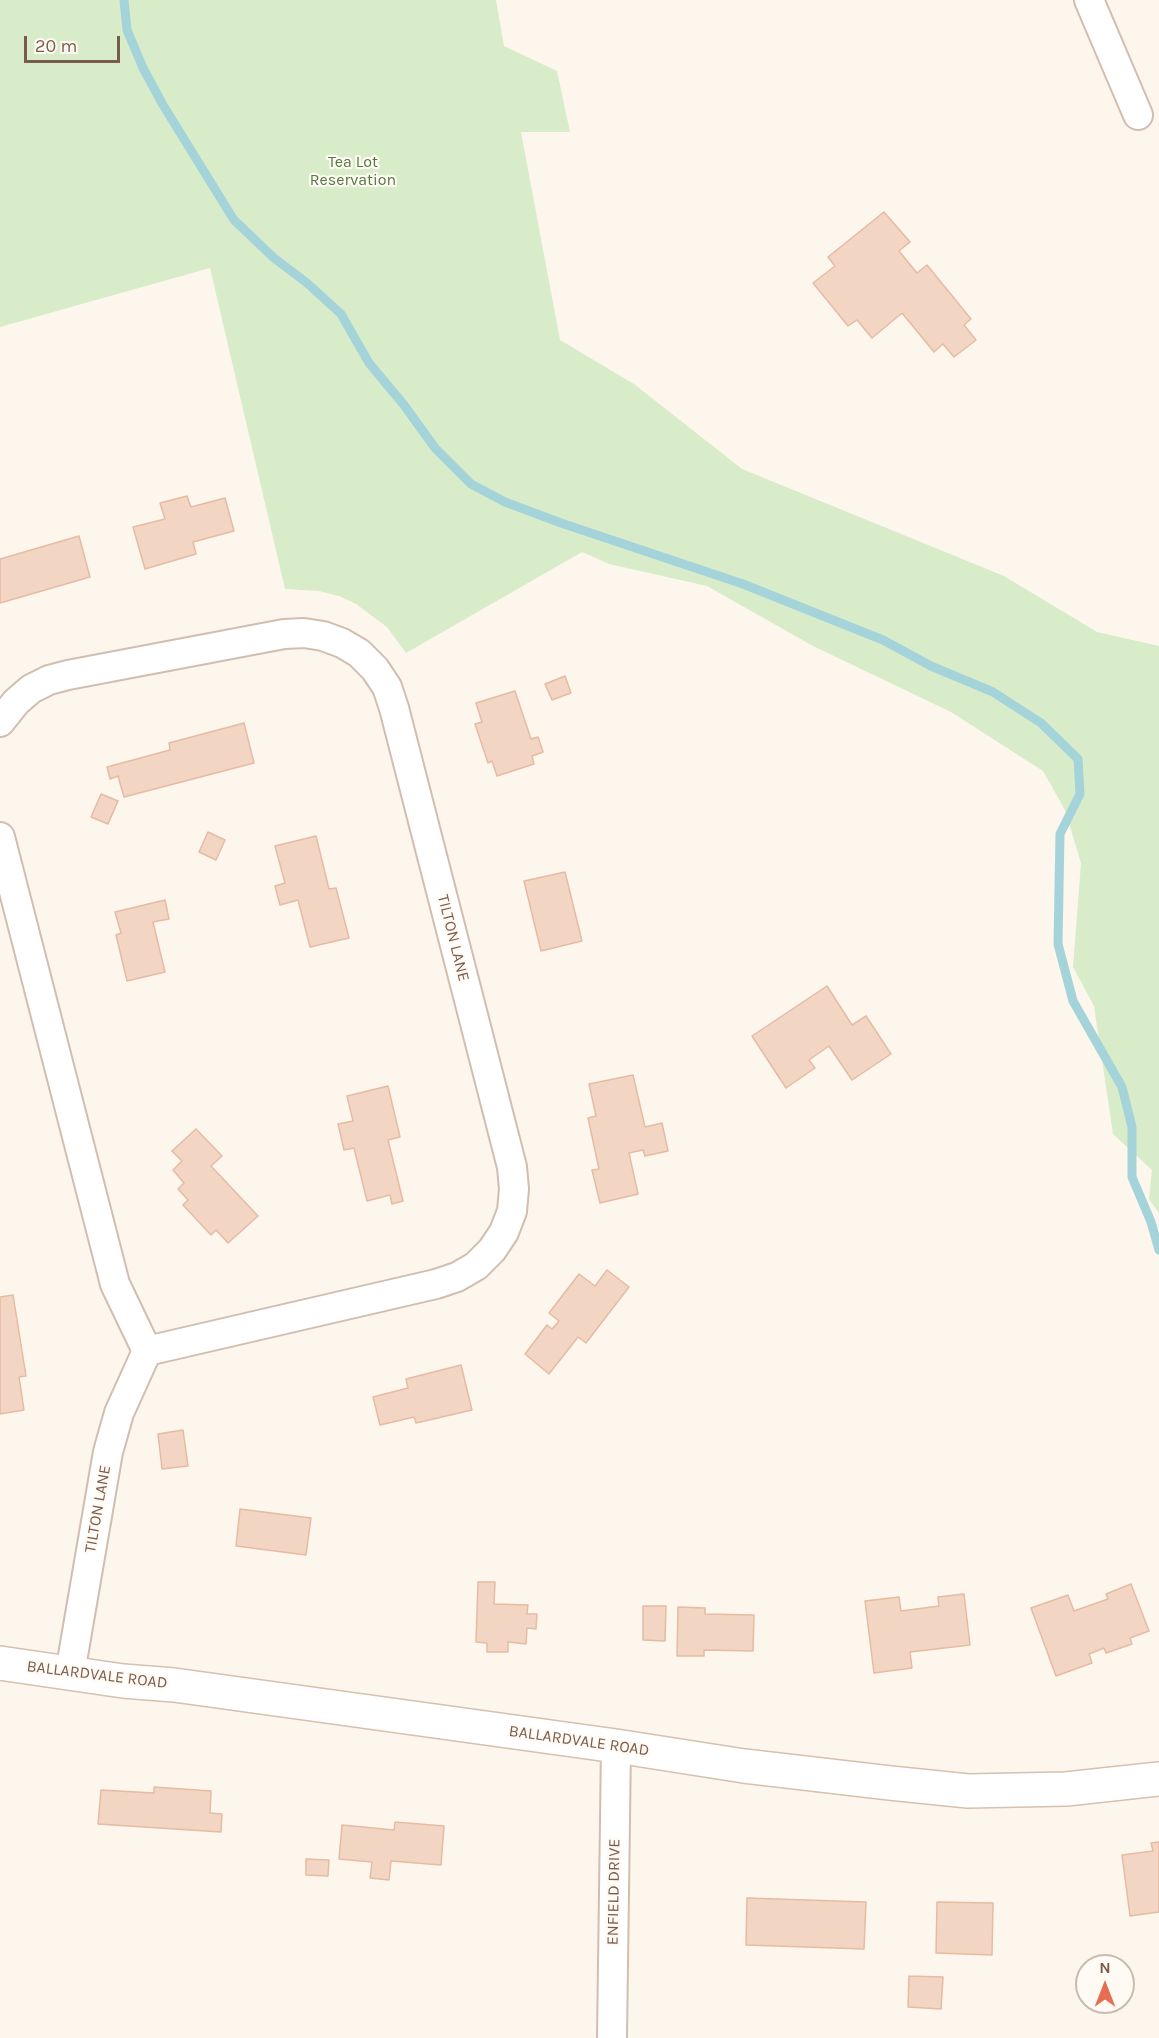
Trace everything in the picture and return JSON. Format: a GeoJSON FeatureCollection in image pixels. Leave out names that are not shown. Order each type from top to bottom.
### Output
{"type":"FeatureCollection","features":[{"type":"Feature","properties":{"kind":"street"},"geometry":{"type":"LineString","coordinates":[[1089,0],[1138,116]]}},
{"type":"Feature","properties":{"kind":"street","name":"TILTON LANE"},"geometry":{"type":"LineString","coordinates":[[0,722],[16,702],[31,689],[49,680],[80,673],[284,634],[304,633],[323,636],[359,653],[375,669],[387,687],[394,708],[512,1167],[514,1189],[512,1211],[504,1232],[492,1250],[476,1266],[457,1277],[436,1284],[147,1351],[119,1413],[108,1452],[70,1673]]}},
{"type":"Feature","properties":{"kind":"street"},"geometry":{"type":"LineString","coordinates":[[0,837],[115,1284],[147,1351]]}},
{"type":"Feature","properties":{"kind":"street","name":"BALLARDVALE ROAD"},"geometry":{"type":"LineString","coordinates":[[0,1663],[616,1746],[744,1766],[968,1791],[1066,1789],[1159,1779]]}},
{"type":"Feature","properties":{"kind":"street","name":"ENFIELD DRIVE"},"geometry":{"type":"LineString","coordinates":[[612,2038],[616,1746]]}},
{"type":"Feature","properties":{"kind":"green space","name":"Tea Lot Reservation"},"geometry":{"type":"Polygon","coordinates":[[[0,0],[496,0],[504,46],[557,71],[570,132],[521,132],[560,340],[634,384],[742,469],[1004,576],[1097,632],[1159,646],[1159,1213],[1149,1199],[1152,1170],[1113,1134],[1094,1006],[1073,967],[1081,863],[1065,810],[1043,771],[951,712],[813,646],[707,586],[609,564],[582,552],[406,653],[387,627],[356,604],[339,596],[319,591],[285,589],[210,268],[0,327],[0,0]]]}},
{"type":"Feature","properties":{"kind":"building"},"geometry":{"type":"Polygon","coordinates":[[[884,212],[910,242],[899,251],[917,273],[927,265],[971,319],[964,325],[976,340],[954,357],[943,344],[934,352],[902,313],[872,338],[857,320],[848,326],[813,283],[835,266],[828,257],[884,212]]]}},
{"type":"Feature","properties":{"kind":"building"},"geometry":{"type":"Polygon","coordinates":[[[187,496],[191,507],[225,498],[234,531],[193,542],[196,554],[145,569],[133,527],[165,519],[160,503],[187,496]]]}},
{"type":"Feature","properties":{"kind":"building"},"geometry":{"type":"Polygon","coordinates":[[[79,536],[90,577],[0,603],[0,559],[79,536]]]}},
{"type":"Feature","properties":{"kind":"building"},"geometry":{"type":"Polygon","coordinates":[[[565,676],[571,693],[552,700],[545,684],[565,676]]]}},
{"type":"Feature","properties":{"kind":"building"},"geometry":{"type":"Polygon","coordinates":[[[515,691],[531,739],[538,737],[543,752],[532,756],[534,764],[497,776],[492,761],[488,763],[475,724],[482,722],[476,703],[515,691]]]}},
{"type":"Feature","properties":{"kind":"building"},"geometry":{"type":"Polygon","coordinates":[[[244,723],[254,763],[124,797],[118,776],[110,779],[107,767],[170,750],[169,743],[244,723]]]}},
{"type":"Feature","properties":{"kind":"building"},"geometry":{"type":"Polygon","coordinates":[[[101,794],[118,801],[108,824],[91,817],[101,794]]]}},
{"type":"Feature","properties":{"kind":"building"},"geometry":{"type":"Polygon","coordinates":[[[208,832],[225,840],[216,860],[199,852],[208,832]]]}},
{"type":"Feature","properties":{"kind":"building"},"geometry":{"type":"Polygon","coordinates":[[[316,836],[329,889],[336,888],[349,938],[310,947],[298,900],[280,905],[275,886],[285,883],[275,846],[316,836]]]}},
{"type":"Feature","properties":{"kind":"building"},"geometry":{"type":"Polygon","coordinates":[[[565,872],[582,941],[541,951],[524,881],[565,872]]]}},
{"type":"Feature","properties":{"kind":"building"},"geometry":{"type":"Polygon","coordinates":[[[165,900],[169,919],[153,922],[165,972],[127,981],[116,935],[121,933],[115,912],[165,900]]]}},
{"type":"Feature","properties":{"kind":"building"},"geometry":{"type":"Polygon","coordinates":[[[827,986],[852,1025],[866,1016],[891,1054],[852,1080],[829,1046],[809,1060],[815,1068],[786,1088],[752,1036],[827,986]]]}},
{"type":"Feature","properties":{"kind":"building"},"geometry":{"type":"Polygon","coordinates":[[[633,1075],[645,1127],[662,1123],[668,1151],[645,1156],[643,1150],[629,1153],[638,1194],[600,1203],[592,1170],[599,1169],[588,1118],[596,1116],[589,1084],[633,1075]]]}},
{"type":"Feature","properties":{"kind":"building"},"geometry":{"type":"Polygon","coordinates":[[[388,1086],[400,1137],[388,1140],[403,1201],[392,1204],[390,1195],[367,1201],[354,1148],[344,1150],[338,1124],[353,1121],[347,1096],[388,1086]]]}},
{"type":"Feature","properties":{"kind":"building"},"geometry":{"type":"Polygon","coordinates":[[[196,1129],[222,1156],[211,1166],[258,1216],[228,1243],[216,1230],[211,1235],[183,1205],[188,1200],[178,1189],[184,1183],[173,1170],[182,1161],[172,1151],[196,1129]]]}},
{"type":"Feature","properties":{"kind":"building"},"geometry":{"type":"Polygon","coordinates":[[[607,1270],[629,1287],[586,1343],[578,1337],[549,1374],[525,1354],[547,1325],[552,1329],[559,1321],[549,1313],[579,1274],[595,1286],[607,1270]]]}},
{"type":"Feature","properties":{"kind":"building"},"geometry":{"type":"Polygon","coordinates":[[[13,1295],[26,1376],[19,1377],[24,1410],[0,1414],[0,1297],[13,1295]]]}},
{"type":"Feature","properties":{"kind":"building"},"geometry":{"type":"Polygon","coordinates":[[[461,1365],[472,1410],[416,1423],[414,1417],[380,1425],[373,1397],[408,1388],[406,1379],[461,1365]]]}},
{"type":"Feature","properties":{"kind":"building"},"geometry":{"type":"Polygon","coordinates":[[[183,1430],[188,1466],[162,1469],[158,1434],[183,1430]]]}},
{"type":"Feature","properties":{"kind":"building"},"geometry":{"type":"Polygon","coordinates":[[[240,1509],[311,1518],[306,1555],[236,1546],[240,1509]]]}},
{"type":"Feature","properties":{"kind":"building"},"geometry":{"type":"Polygon","coordinates":[[[478,1582],[495,1582],[494,1604],[528,1605],[527,1614],[537,1614],[536,1629],[527,1628],[526,1644],[508,1642],[508,1652],[487,1652],[487,1643],[476,1642],[478,1582]]]}},
{"type":"Feature","properties":{"kind":"building"},"geometry":{"type":"Polygon","coordinates":[[[1131,1584],[1149,1631],[1130,1638],[1132,1644],[1106,1653],[1104,1648],[1089,1654],[1092,1663],[1056,1676],[1031,1608],[1068,1595],[1074,1611],[1108,1599],[1106,1594],[1131,1584]]]}},
{"type":"Feature","properties":{"kind":"building"},"geometry":{"type":"Polygon","coordinates":[[[964,1594],[970,1645],[910,1652],[912,1668],[874,1673],[865,1601],[899,1597],[901,1611],[939,1606],[938,1597],[964,1594]]]}},
{"type":"Feature","properties":{"kind":"building"},"geometry":{"type":"Polygon","coordinates":[[[643,1606],[666,1606],[665,1641],[643,1640],[643,1606]]]}},
{"type":"Feature","properties":{"kind":"building"},"geometry":{"type":"Polygon","coordinates":[[[678,1607],[705,1608],[705,1614],[754,1615],[753,1651],[704,1650],[704,1656],[677,1656],[678,1607]]]}},
{"type":"Feature","properties":{"kind":"building"},"geometry":{"type":"Polygon","coordinates":[[[154,1787],[211,1791],[210,1813],[222,1814],[221,1832],[98,1824],[101,1790],[154,1793],[154,1787]]]}},
{"type":"Feature","properties":{"kind":"building"},"geometry":{"type":"Polygon","coordinates":[[[395,1822],[444,1826],[441,1865],[391,1861],[389,1880],[370,1878],[372,1862],[339,1859],[342,1825],[394,1830],[395,1822]]]}},
{"type":"Feature","properties":{"kind":"building"},"geometry":{"type":"Polygon","coordinates":[[[1159,1842],[1159,1912],[1130,1916],[1122,1855],[1153,1851],[1151,1843],[1159,1842]]]}},
{"type":"Feature","properties":{"kind":"building"},"geometry":{"type":"Polygon","coordinates":[[[306,1859],[329,1860],[328,1876],[306,1875],[306,1859]]]}},
{"type":"Feature","properties":{"kind":"building"},"geometry":{"type":"Polygon","coordinates":[[[747,1898],[866,1902],[864,1949],[746,1945],[747,1898]]]}},
{"type":"Feature","properties":{"kind":"building"},"geometry":{"type":"Polygon","coordinates":[[[937,1902],[993,1903],[992,1955],[936,1953],[937,1902]]]}},
{"type":"Feature","properties":{"kind":"building"},"geometry":{"type":"Polygon","coordinates":[[[909,1976],[943,1977],[941,2009],[908,2007],[909,1976]]]}},
{"type":"Feature","properties":{"kind":"waterway"},"geometry":{"type":"LineString","coordinates":[[124,0],[127,30],[143,68],[163,105],[234,220],[274,258],[307,283],[341,314],[369,363],[404,405],[435,448],[471,484],[505,502],[743,584],[883,640],[931,666],[993,692],[1041,723],[1078,759],[1080,794],[1060,834],[1058,944],[1073,1001],[1122,1087],[1132,1127],[1132,1177],[1151,1222],[1159,1250]]}}]}
